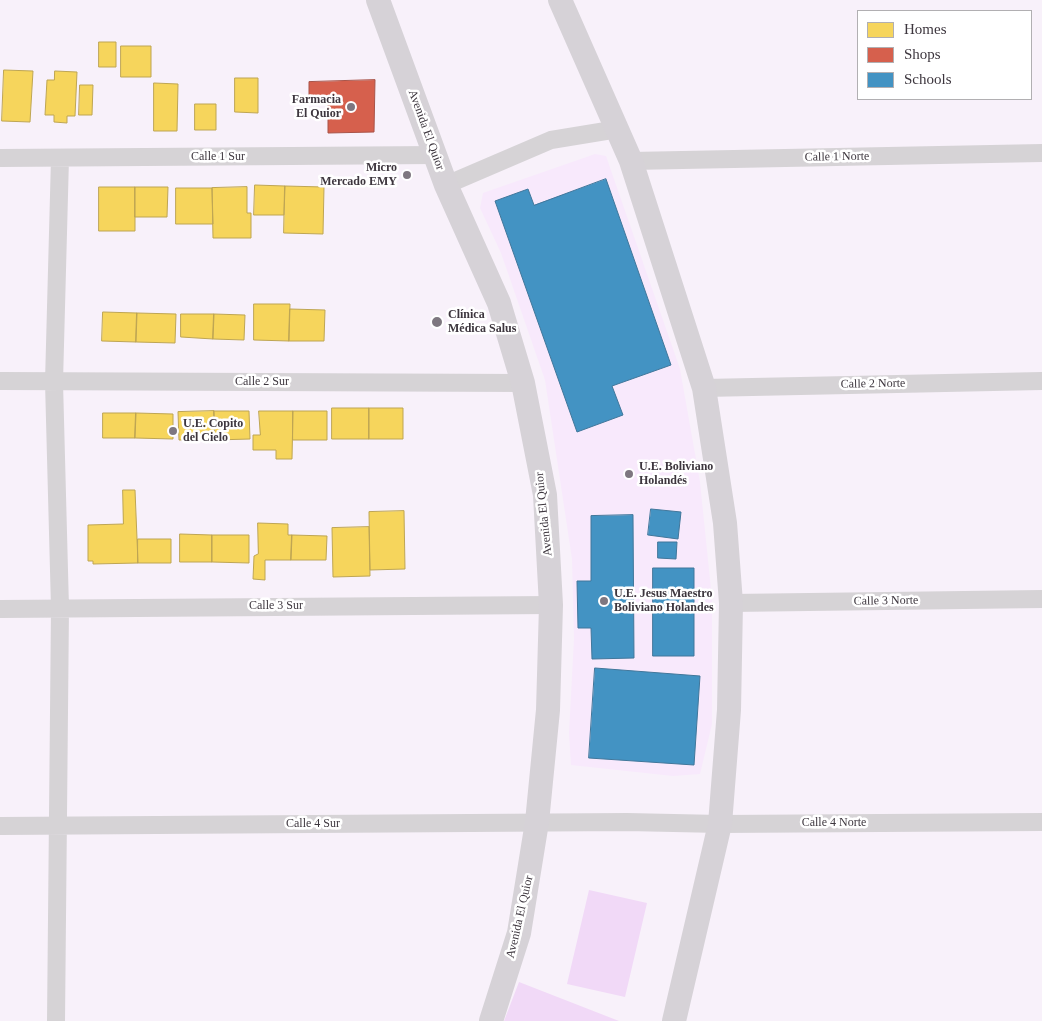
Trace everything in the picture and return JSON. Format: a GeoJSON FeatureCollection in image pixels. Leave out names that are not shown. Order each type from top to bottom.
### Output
{"type":"FeatureCollection","features":[{"type":"Feature","properties":{"kind":"street","name":"Avenida El Quior"},"geometry":{"type":"LineString","coordinates":[[378,0],[446,185],[499,303],[523,382],[545,495],[551,605],[548,710],[538,822],[519,933],[491,1021]]}},
{"type":"Feature","properties":{"kind":"street"},"geometry":{"type":"LineString","coordinates":[[560,0],[631,161],[704,388],[725,523],[731,603],[729,710],[720,824],[674,1021]]}},
{"type":"Feature","properties":{"kind":"street"},"geometry":{"type":"LineString","coordinates":[[446,185],[551,140],[618,129]]}},
{"type":"Feature","properties":{"kind":"street","name":"Calle 1 Norte"},"geometry":{"type":"LineString","coordinates":[[631,161],[1042,153]]}},
{"type":"Feature","properties":{"kind":"street","name":"Calle 1 Sur"},"geometry":{"type":"LineString","coordinates":[[0,158],[436,155]]}},
{"type":"Feature","properties":{"kind":"street"},"geometry":{"type":"LineString","coordinates":[[56,1021],[60,608],[54,382],[60,158]]}},
{"type":"Feature","properties":{"kind":"street","name":"Calle 2 Sur"},"geometry":{"type":"LineString","coordinates":[[0,381],[523,382]]}},
{"type":"Feature","properties":{"kind":"street","name":"Calle 2 Norte"},"geometry":{"type":"LineString","coordinates":[[704,388],[1042,381]]}},
{"type":"Feature","properties":{"kind":"street","name":"Calle 3 Norte"},"geometry":{"type":"LineString","coordinates":[[731,603],[1042,599]]}},
{"type":"Feature","properties":{"kind":"street","name":"Calle 3 Sur"},"geometry":{"type":"LineString","coordinates":[[0,609],[551,605]]}},
{"type":"Feature","properties":{"kind":"street","name":"Calle 4 Norte"},"geometry":{"type":"LineString","coordinates":[[627,822],[720,824],[1042,822]]}},
{"type":"Feature","properties":{"kind":"street","name":"Calle 4 Sur"},"geometry":{"type":"LineString","coordinates":[[0,826],[627,822]]}},
{"type":"Feature","properties":{"kind":"shaded area","name":"U.E. Boliviano Holandés"},"geometry":{"type":"Polygon","coordinates":[[[595,154],[606,156],[680,369],[700,482],[712,599],[712,724],[700,774],[673,776],[571,765],[569,733],[574,639],[572,559],[545,380],[501,253],[480,208],[483,193],[595,154]]]}},
{"type":"Feature","properties":{"kind":"shaded area"},"geometry":{"type":"Polygon","coordinates":[[[589,890],[647,903],[625,997],[567,984],[589,890]]]}},
{"type":"Feature","properties":{"kind":"shaded area"},"geometry":{"type":"Polygon","coordinates":[[[519,982],[619,1021],[504,1021],[519,982]]]}},
{"type":"Feature","properties":{"kind":"building: Homes"},"geometry":{"type":"Polygon","coordinates":[[[99,42],[116,42],[116,67],[99,67],[99,42]]]}},
{"type":"Feature","properties":{"kind":"building: Homes"},"geometry":{"type":"Polygon","coordinates":[[[121,46],[151,46],[151,77],[121,77],[121,46]]]}},
{"type":"Feature","properties":{"kind":"building: Homes"},"geometry":{"type":"Polygon","coordinates":[[[4,70],[33,71],[30,122],[2,121],[4,70]]]}},
{"type":"Feature","properties":{"kind":"building: Homes"},"geometry":{"type":"Polygon","coordinates":[[[55,71],[77,72],[75,116],[67,116],[67,123],[54,122],[54,115],[45,115],[47,80],[54,80],[55,71]]]}},
{"type":"Feature","properties":{"kind":"building: Homes"},"geometry":{"type":"Polygon","coordinates":[[[235,78],[258,78],[258,113],[235,112],[235,78]]]}},
{"type":"Feature","properties":{"kind":"building: Homes"},"geometry":{"type":"Polygon","coordinates":[[[154,83],[178,84],[177,131],[154,131],[154,83]]]}},
{"type":"Feature","properties":{"kind":"building: Homes"},"geometry":{"type":"Polygon","coordinates":[[[80,85],[93,85],[92,115],[79,115],[80,85]]]}},
{"type":"Feature","properties":{"kind":"building: Homes"},"geometry":{"type":"Polygon","coordinates":[[[195,104],[216,104],[216,130],[195,130],[195,104]]]}},
{"type":"Feature","properties":{"kind":"building: Homes"},"geometry":{"type":"Polygon","coordinates":[[[255,185],[285,186],[284,215],[254,215],[255,185]]]}},
{"type":"Feature","properties":{"kind":"building: Homes"},"geometry":{"type":"Polygon","coordinates":[[[285,186],[324,187],[323,234],[284,233],[285,186]]]}},
{"type":"Feature","properties":{"kind":"building: Homes"},"geometry":{"type":"Polygon","coordinates":[[[99,187],[135,187],[135,231],[99,231],[99,187]]]}},
{"type":"Feature","properties":{"kind":"building: Homes"},"geometry":{"type":"Polygon","coordinates":[[[135,187],[168,187],[167,217],[135,217],[135,187]]]}},
{"type":"Feature","properties":{"kind":"building: Homes"},"geometry":{"type":"Polygon","coordinates":[[[247,187],[247,213],[251,213],[251,238],[213,238],[212,188],[247,187]]]}},
{"type":"Feature","properties":{"kind":"building: Homes"},"geometry":{"type":"Polygon","coordinates":[[[176,188],[212,188],[213,224],[176,224],[176,188]]]}},
{"type":"Feature","properties":{"kind":"building: Homes"},"geometry":{"type":"Polygon","coordinates":[[[254,304],[290,304],[289,341],[254,340],[254,304]]]}},
{"type":"Feature","properties":{"kind":"building: Homes"},"geometry":{"type":"Polygon","coordinates":[[[290,309],[325,310],[324,341],[289,341],[290,309]]]}},
{"type":"Feature","properties":{"kind":"building: Homes"},"geometry":{"type":"Polygon","coordinates":[[[103,312],[137,313],[136,342],[102,341],[103,312]]]}},
{"type":"Feature","properties":{"kind":"building: Homes"},"geometry":{"type":"Polygon","coordinates":[[[137,313],[176,314],[175,343],[136,342],[137,313]]]}},
{"type":"Feature","properties":{"kind":"building: Homes"},"geometry":{"type":"Polygon","coordinates":[[[181,314],[214,314],[213,339],[181,337],[181,314]]]}},
{"type":"Feature","properties":{"kind":"building: Homes"},"geometry":{"type":"Polygon","coordinates":[[[214,314],[245,315],[244,340],[213,339],[214,314]]]}},
{"type":"Feature","properties":{"kind":"building: Homes"},"geometry":{"type":"Polygon","coordinates":[[[332,408],[369,408],[369,439],[332,439],[332,408]]]}},
{"type":"Feature","properties":{"kind":"building: Homes"},"geometry":{"type":"Polygon","coordinates":[[[369,408],[403,408],[403,439],[369,439],[369,408]]]}},
{"type":"Feature","properties":{"kind":"building: Homes"},"geometry":{"type":"Polygon","coordinates":[[[214,411],[249,411],[250,439],[215,440],[214,411]]]}},
{"type":"Feature","properties":{"kind":"building: Homes"},"geometry":{"type":"Polygon","coordinates":[[[214,411],[215,440],[179,440],[178,412],[214,411]]]}},
{"type":"Feature","properties":{"kind":"building: Homes"},"geometry":{"type":"Polygon","coordinates":[[[259,411],[293,411],[292,459],[276,459],[276,450],[253,450],[253,435],[260,435],[259,411]]]}},
{"type":"Feature","properties":{"kind":"building: Homes"},"geometry":{"type":"Polygon","coordinates":[[[293,411],[327,411],[327,440],[293,440],[293,411]]]}},
{"type":"Feature","properties":{"kind":"building: Homes"},"geometry":{"type":"Polygon","coordinates":[[[103,413],[136,413],[135,438],[103,438],[103,413]]]}},
{"type":"Feature","properties":{"kind":"building: Homes"},"geometry":{"type":"Polygon","coordinates":[[[136,413],[173,414],[173,439],[135,438],[136,413]]]}},
{"type":"Feature","properties":{"kind":"building: Homes"},"geometry":{"type":"Polygon","coordinates":[[[123,490],[135,490],[138,563],[93,564],[93,561],[88,561],[88,525],[123,524],[123,490]]]}},
{"type":"Feature","properties":{"kind":"building: Homes"},"geometry":{"type":"Polygon","coordinates":[[[404,511],[405,569],[370,570],[369,512],[404,511]]]}},
{"type":"Feature","properties":{"kind":"building: Homes"},"geometry":{"type":"Polygon","coordinates":[[[258,523],[288,524],[288,535],[292,535],[291,560],[265,560],[265,580],[253,579],[254,556],[258,554],[258,523]]]}},
{"type":"Feature","properties":{"kind":"building: Homes"},"geometry":{"type":"Polygon","coordinates":[[[369,527],[370,576],[333,577],[332,528],[369,527]]]}},
{"type":"Feature","properties":{"kind":"building: Homes"},"geometry":{"type":"Polygon","coordinates":[[[180,534],[212,535],[212,562],[180,562],[180,534]]]}},
{"type":"Feature","properties":{"kind":"building: Homes"},"geometry":{"type":"Polygon","coordinates":[[[212,535],[249,535],[249,563],[212,562],[212,535]]]}},
{"type":"Feature","properties":{"kind":"building: Homes"},"geometry":{"type":"Polygon","coordinates":[[[292,535],[327,536],[326,560],[291,560],[292,535]]]}},
{"type":"Feature","properties":{"kind":"building: Homes"},"geometry":{"type":"Polygon","coordinates":[[[138,539],[171,539],[171,563],[138,563],[138,539]]]}},
{"type":"Feature","properties":{"kind":"building: Shops","name":"Farmacia El Quior"},"geometry":{"type":"Polygon","coordinates":[[[375,80],[374,132],[328,133],[328,98],[309,99],[309,82],[375,80]]]}},
{"type":"Feature","properties":{"kind":"building: Schools"},"geometry":{"type":"Polygon","coordinates":[[[606,179],[671,365],[612,386],[623,415],[577,432],[495,201],[528,189],[534,205],[606,179]]]}},
{"type":"Feature","properties":{"kind":"building: Schools"},"geometry":{"type":"Polygon","coordinates":[[[651,509],[681,512],[678,539],[648,535],[651,509]]]}},
{"type":"Feature","properties":{"kind":"building: Schools"},"geometry":{"type":"Polygon","coordinates":[[[633,515],[634,658],[592,659],[591,628],[578,628],[577,581],[591,581],[591,516],[633,515]]]}},
{"type":"Feature","properties":{"kind":"building: Schools"},"geometry":{"type":"Polygon","coordinates":[[[658,542],[677,542],[676,559],[658,558],[658,542]]]}},
{"type":"Feature","properties":{"kind":"building: Schools"},"geometry":{"type":"Polygon","coordinates":[[[653,568],[694,568],[694,656],[653,656],[653,568]]]}},
{"type":"Feature","properties":{"kind":"building: Schools"},"geometry":{"type":"Polygon","coordinates":[[[595,668],[700,676],[694,765],[589,758],[595,668]]]}},
{"type":"Feature","properties":{"kind":"place","name":"Farmacia El Quior"},"geometry":{"type":"Point","coordinates":[351,107]}},
{"type":"Feature","properties":{"kind":"place","name":"Micro Mercado EMY"},"geometry":{"type":"Point","coordinates":[407,175]}},
{"type":"Feature","properties":{"kind":"place","name":"Clínica Médica Salus"},"geometry":{"type":"Point","coordinates":[437,322]}},
{"type":"Feature","properties":{"kind":"place","name":"U.E. Copito del Cielo"},"geometry":{"type":"Point","coordinates":[173,431]}},
{"type":"Feature","properties":{"kind":"place","name":"U.E. Boliviano Holandés"},"geometry":{"type":"Point","coordinates":[629,474]}},
{"type":"Feature","properties":{"kind":"place","name":"U.E. Jesus Maestro Boliviano Holandes"},"geometry":{"type":"Point","coordinates":[604,601]}}]}
